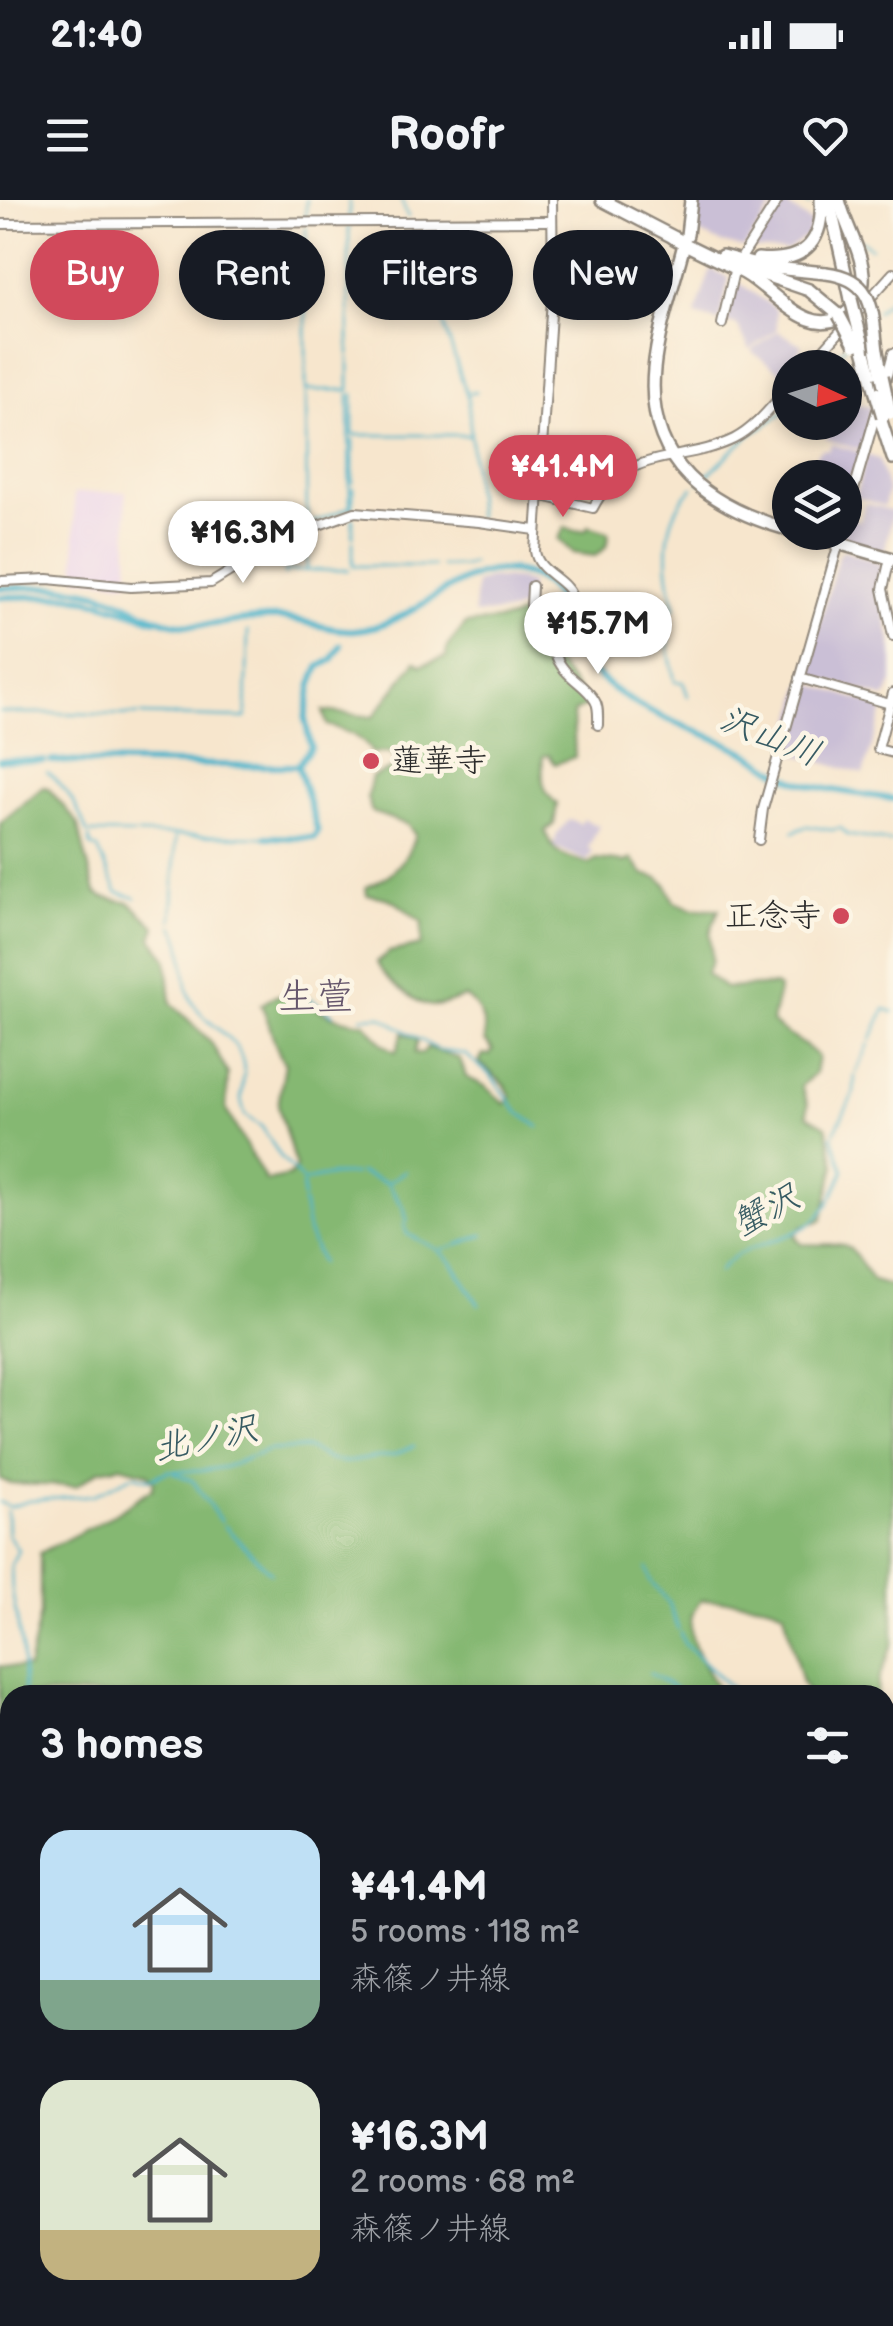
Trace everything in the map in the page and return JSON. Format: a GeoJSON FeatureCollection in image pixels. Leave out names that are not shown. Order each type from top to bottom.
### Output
{"type":"FeatureCollection","features":[{"type":"Feature","properties":{"kind":"highway"},"geometry":{"type":"LineString","coordinates":[[602,200],[719,259],[809,290],[860,339],[879,377]]}},
{"type":"Feature","properties":{"kind":"highway"},"geometry":{"type":"LineString","coordinates":[[613,200],[749,276],[801,317],[828,321],[851,308],[860,296],[863,282],[860,260],[831,200]]}},
{"type":"Feature","properties":{"kind":"highway"},"geometry":{"type":"LineString","coordinates":[[691,200],[678,238],[656,358],[657,414],[674,456],[696,485],[740,514],[772,524]]}},
{"type":"Feature","properties":{"kind":"highway"},"geometry":{"type":"LineString","coordinates":[[678,238],[738,256],[786,259],[803,252],[816,238],[831,200]]}},
{"type":"Feature","properties":{"kind":"highway"},"geometry":{"type":"LineString","coordinates":[[831,200],[839,252],[851,292]]}},
{"type":"Feature","properties":{"kind":"highway"},"geometry":{"type":"LineString","coordinates":[[831,200],[860,339],[875,395],[888,420]]}},
{"type":"Feature","properties":{"kind":"highway"},"geometry":{"type":"LineString","coordinates":[[678,238],[733,260],[852,280],[866,294],[873,314],[893,455]]}},
{"type":"Feature","properties":{"kind":"highway"},"geometry":{"type":"LineString","coordinates":[[862,546],[892,558]]}},
{"type":"Feature","properties":{"kind":"street"},"geometry":{"type":"LineString","coordinates":[[552,200],[554,274],[536,562],[572,598],[574,606],[555,641],[555,653],[566,672],[595,701],[598,725]]}},
{"type":"Feature","properties":{"kind":"street"},"geometry":{"type":"LineString","coordinates":[[742,255],[778,200]]}},
{"type":"Feature","properties":{"kind":"street"},"geometry":{"type":"LineString","coordinates":[[0,224],[552,221]]}},
{"type":"Feature","properties":{"kind":"street"},"geometry":{"type":"LineString","coordinates":[[722,324],[734,271]]}},
{"type":"Feature","properties":{"kind":"street"},"geometry":{"type":"LineString","coordinates":[[823,350],[893,273]]}},
{"type":"Feature","properties":{"kind":"street"},"geometry":{"type":"LineString","coordinates":[[862,462],[893,353]]}},
{"type":"Feature","properties":{"kind":"street"},"geometry":{"type":"LineString","coordinates":[[538,495],[593,508],[621,471],[735,439],[772,406]]}},
{"type":"Feature","properties":{"kind":"street"},"geometry":{"type":"LineString","coordinates":[[0,581],[48,580],[131,587],[206,584],[226,576],[288,536],[352,512],[477,521],[535,530]]}},
{"type":"Feature","properties":{"kind":"street"},"geometry":{"type":"LineString","coordinates":[[759,840],[770,782],[837,550]]}},
{"type":"Feature","properties":{"kind":"street"},"geometry":{"type":"LineString","coordinates":[[892,558],[884,589],[893,636]]}},
{"type":"Feature","properties":{"kind":"street"},"geometry":{"type":"LineString","coordinates":[[532,586],[530,606],[544,615],[546,636],[555,641]]}},
{"type":"Feature","properties":{"kind":"street"},"geometry":{"type":"LineString","coordinates":[[800,678],[890,704]]}},
{"type":"Feature","properties":{"kind":"street"},"geometry":{"type":"LineString","coordinates":[[893,693],[878,749],[893,753]]}},
{"type":"Feature","properties":{"kind":"shaded area"},"geometry":{"type":"Polygon","coordinates":[[[694,200],[777,200],[744,248],[691,230],[694,200]]]}},
{"type":"Feature","properties":{"kind":"shaded area"},"geometry":{"type":"Polygon","coordinates":[[[780,200],[812,223],[808,235],[787,251],[749,249],[780,200]]]}},
{"type":"Feature","properties":{"kind":"shaded area"},"geometry":{"type":"Polygon","coordinates":[[[711,269],[729,278],[719,322],[695,315],[711,269]]]}},
{"type":"Feature","properties":{"kind":"shaded area"},"geometry":{"type":"Polygon","coordinates":[[[734,279],[776,309],[777,329],[750,350],[737,325],[726,323],[734,279]]]}},
{"type":"Feature","properties":{"kind":"shaded area"},"geometry":{"type":"Polygon","coordinates":[[[778,331],[802,345],[800,350],[772,350],[772,367],[751,351],[778,331]]]}},
{"type":"Feature","properties":{"kind":"shaded area"},"geometry":{"type":"Polygon","coordinates":[[[862,405],[871,407],[862,451],[829,440],[862,440],[862,405]]]}},
{"type":"Feature","properties":{"kind":"shaded area"},"geometry":{"type":"Polygon","coordinates":[[[831,444],[863,453],[861,460],[815,460],[817,453],[829,450],[831,444]]]}},
{"type":"Feature","properties":{"kind":"shaded area"},"geometry":{"type":"Polygon","coordinates":[[[867,455],[879,459],[888,491],[884,506],[862,499],[867,455]]]}},
{"type":"Feature","properties":{"kind":"shaded area"},"geometry":{"type":"Polygon","coordinates":[[[126,492],[129,582],[76,578],[74,493],[126,492]]]}},
{"type":"Feature","properties":{"kind":"shaded area"},"geometry":{"type":"Polygon","coordinates":[[[865,503],[893,511],[884,553],[862,547],[865,503]]]}},
{"type":"Feature","properties":{"kind":"shaded area"},"geometry":{"type":"Polygon","coordinates":[[[844,550],[883,564],[881,593],[893,651],[893,683],[885,698],[806,674],[839,553],[844,550]]]}},
{"type":"Feature","properties":{"kind":"shaded area"},"geometry":{"type":"Polygon","coordinates":[[[491,578],[530,584],[528,604],[512,612],[474,614],[476,583],[491,578]]]}},
{"type":"Feature","properties":{"kind":"shaded area"},"geometry":{"type":"Polygon","coordinates":[[[808,683],[884,708],[863,774],[786,752],[801,686],[808,683]]]}},
{"type":"Feature","properties":{"kind":"shaded area"},"geometry":{"type":"Polygon","coordinates":[[[570,819],[580,824],[583,819],[599,826],[588,848],[593,851],[587,861],[553,846],[557,834],[570,819]]]}},
{"type":"Feature","properties":{"kind":"green space"},"geometry":{"type":"Polygon","coordinates":[[[588,526],[608,532],[608,543],[595,556],[573,553],[558,539],[565,527],[575,531],[586,530],[588,526]]]}},
{"type":"Feature","properties":{"kind":"green space"},"geometry":{"type":"Polygon","coordinates":[[[528,610],[538,615],[540,658],[556,663],[589,704],[573,713],[575,757],[555,764],[549,755],[543,756],[545,788],[557,804],[554,824],[545,831],[552,846],[561,854],[589,864],[596,859],[632,859],[643,874],[666,884],[674,902],[693,909],[719,909],[710,933],[712,961],[706,974],[725,988],[775,985],[779,988],[772,1022],[818,1057],[815,1073],[801,1086],[808,1104],[807,1115],[826,1126],[835,1165],[822,1220],[802,1226],[795,1236],[801,1244],[845,1246],[873,1281],[893,1287],[893,1642],[878,1685],[803,1685],[784,1612],[757,1603],[701,1600],[691,1623],[692,1636],[715,1685],[0,1685],[0,1666],[28,1668],[40,1614],[40,1553],[106,1519],[152,1489],[154,1482],[148,1473],[120,1466],[100,1470],[76,1486],[11,1484],[0,1479],[0,823],[43,787],[48,788],[77,822],[95,892],[130,903],[156,927],[152,938],[167,959],[171,1003],[211,1042],[228,1074],[226,1110],[266,1181],[290,1176],[296,1167],[278,1106],[285,1064],[261,1005],[290,993],[295,985],[325,1013],[365,1023],[383,1044],[396,1052],[403,1033],[418,1039],[415,1053],[423,1053],[427,1047],[460,1059],[466,1077],[485,1086],[505,1104],[511,1097],[505,1085],[479,1062],[483,1054],[490,1055],[493,1050],[485,1041],[483,1022],[475,1005],[465,997],[441,1005],[426,1005],[393,982],[377,962],[389,952],[421,945],[422,922],[392,900],[367,895],[366,887],[397,867],[415,835],[408,825],[372,812],[367,798],[372,777],[395,767],[395,757],[390,753],[372,753],[359,738],[327,725],[323,711],[373,717],[416,661],[421,665],[446,657],[447,647],[466,624],[511,619],[528,610]]]}},
{"type":"Feature","properties":{"kind":"waterway"},"geometry":{"type":"LineString","coordinates":[[306,200],[306,218]]}},
{"type":"Feature","properties":{"kind":"waterway"},"geometry":{"type":"LineString","coordinates":[[349,200],[349,218]]}},
{"type":"Feature","properties":{"kind":"waterway"},"geometry":{"type":"LineString","coordinates":[[401,200],[408,217]]}},
{"type":"Feature","properties":{"kind":"waterway"},"geometry":{"type":"LineString","coordinates":[[802,200],[809,205]]}},
{"type":"Feature","properties":{"kind":"waterway"},"geometry":{"type":"LineString","coordinates":[[411,225],[468,398],[477,517]]}},
{"type":"Feature","properties":{"kind":"waterway"},"geometry":{"type":"LineString","coordinates":[[860,240],[871,248]]}},
{"type":"Feature","properties":{"kind":"waterway"},"geometry":{"type":"LineString","coordinates":[[876,312],[893,296]]}},
{"type":"Feature","properties":{"kind":"waterway"},"geometry":{"type":"LineString","coordinates":[[306,320],[306,390],[349,390],[349,358]]}},
{"type":"Feature","properties":{"kind":"waterway"},"geometry":{"type":"LineString","coordinates":[[349,320],[349,354]]}},
{"type":"Feature","properties":{"kind":"waterway"},"geometry":{"type":"LineString","coordinates":[[842,350],[847,344]]}},
{"type":"Feature","properties":{"kind":"waterway"},"geometry":{"type":"LineString","coordinates":[[470,393],[476,392]]}},
{"type":"Feature","properties":{"kind":"waterway"},"geometry":{"type":"LineString","coordinates":[[306,393],[307,525],[350,507],[349,394]]}},
{"type":"Feature","properties":{"kind":"waterway"},"geometry":{"type":"LineString","coordinates":[[353,394],[353,435],[470,435]]}},
{"type":"Feature","properties":{"kind":"waterway"},"geometry":{"type":"LineString","coordinates":[[699,483],[747,437],[772,420]]}},
{"type":"Feature","properties":{"kind":"waterway"},"geometry":{"type":"LineString","coordinates":[[353,440],[353,483]]}},
{"type":"Feature","properties":{"kind":"waterway"},"geometry":{"type":"LineString","coordinates":[[353,488],[353,508]]}},
{"type":"Feature","properties":{"kind":"waterway"},"geometry":{"type":"LineString","coordinates":[[688,696],[683,682],[675,682],[668,647],[669,611],[675,608],[667,561],[674,514],[693,488]]}},
{"type":"Feature","properties":{"kind":"waterway"},"geometry":{"type":"LineString","coordinates":[[353,518],[353,537]]}},
{"type":"Feature","properties":{"kind":"waterway"},"geometry":{"type":"LineString","coordinates":[[307,532],[307,569]]}},
{"type":"Feature","properties":{"kind":"waterway"},"geometry":{"type":"LineString","coordinates":[[353,542],[353,566],[434,566]]}},
{"type":"Feature","properties":{"kind":"waterway"},"geometry":{"type":"LineString","coordinates":[[441,566],[472,563]]}},
{"type":"Feature","properties":{"kind":"waterway"},"geometry":{"type":"LineString","coordinates":[[285,575],[285,571],[348,570]]}},
{"type":"Feature","properties":{"kind":"waterway","name":"沢山川"},"geometry":{"type":"LineString","coordinates":[[0,588],[86,590],[183,625],[282,618],[356,630],[402,616],[463,580],[484,573],[507,571],[531,576],[554,593],[591,669],[625,697],[743,751],[795,780],[825,789],[893,799]]}},
{"type":"Feature","properties":{"kind":"waterway"},"geometry":{"type":"LineString","coordinates":[[0,597],[69,596],[155,620]]}},
{"type":"Feature","properties":{"kind":"waterway"},"geometry":{"type":"LineString","coordinates":[[247,672],[248,631]]}},
{"type":"Feature","properties":{"kind":"waterway"},"geometry":{"type":"LineString","coordinates":[[269,766],[297,766],[311,747],[305,719],[312,684],[319,667],[332,660],[341,645]]}},
{"type":"Feature","properties":{"kind":"waterway"},"geometry":{"type":"LineString","coordinates":[[142,715],[246,718],[247,675]]}},
{"type":"Feature","properties":{"kind":"waterway"},"geometry":{"type":"LineString","coordinates":[[0,712],[13,713]]}},
{"type":"Feature","properties":{"kind":"waterway"},"geometry":{"type":"LineString","coordinates":[[15,713],[43,713]]}},
{"type":"Feature","properties":{"kind":"waterway"},"geometry":{"type":"LineString","coordinates":[[45,713],[139,715]]}},
{"type":"Feature","properties":{"kind":"waterway"},"geometry":{"type":"LineString","coordinates":[[0,760],[44,761]]}},
{"type":"Feature","properties":{"kind":"waterway"},"geometry":{"type":"LineString","coordinates":[[51,761],[83,762]]}},
{"type":"Feature","properties":{"kind":"waterway"},"geometry":{"type":"LineString","coordinates":[[86,762],[136,763]]}},
{"type":"Feature","properties":{"kind":"waterway"},"geometry":{"type":"LineString","coordinates":[[138,763],[264,766]]}},
{"type":"Feature","properties":{"kind":"waterway"},"geometry":{"type":"LineString","coordinates":[[266,837],[314,838],[318,832],[298,766]]}},
{"type":"Feature","properties":{"kind":"waterway"},"geometry":{"type":"LineString","coordinates":[[47,772],[72,800],[87,833]]}},
{"type":"Feature","properties":{"kind":"waterway"},"geometry":{"type":"LineString","coordinates":[[807,826],[841,828],[847,835],[892,842]]}},
{"type":"Feature","properties":{"kind":"waterway"},"geometry":{"type":"LineString","coordinates":[[793,832],[805,827]]}},
{"type":"Feature","properties":{"kind":"waterway"},"geometry":{"type":"LineString","coordinates":[[90,833],[134,834]]}},
{"type":"Feature","properties":{"kind":"waterway"},"geometry":{"type":"LineString","coordinates":[[138,834],[263,837]]}},
{"type":"Feature","properties":{"kind":"waterway"},"geometry":{"type":"LineString","coordinates":[[89,838],[117,892],[136,898]]}},
{"type":"Feature","properties":{"kind":"waterway"},"geometry":{"type":"LineString","coordinates":[[174,879],[175,838]]}},
{"type":"Feature","properties":{"kind":"waterway"},"geometry":{"type":"LineString","coordinates":[[172,920],[174,882]]}},
{"type":"Feature","properties":{"kind":"waterway"},"geometry":{"type":"LineString","coordinates":[[173,926],[181,944],[193,1003],[238,1049],[244,1071]]}},
{"type":"Feature","properties":{"kind":"waterway"},"geometry":{"type":"LineString","coordinates":[[308,997],[333,1014]]}},
{"type":"Feature","properties":{"kind":"waterway"},"geometry":{"type":"LineString","coordinates":[[871,1040],[885,1009],[893,1012]]}},
{"type":"Feature","properties":{"kind":"waterway"},"geometry":{"type":"LineString","coordinates":[[362,1017],[380,1016],[438,1050],[465,1054],[491,1076],[518,1112],[539,1127]]}},
{"type":"Feature","properties":{"kind":"waterway"},"geometry":{"type":"LineString","coordinates":[[856,1073],[869,1044]]}},
{"type":"Feature","properties":{"kind":"waterway"},"geometry":{"type":"LineString","coordinates":[[244,1074],[241,1100],[245,1115],[262,1127],[280,1156],[303,1181]]}},
{"type":"Feature","properties":{"kind":"waterway","name":"蟹沢"},"geometry":{"type":"LineString","coordinates":[[834,1133],[854,1093],[855,1076]]}},
{"type":"Feature","properties":{"kind":"waterway","name":"蟹沢"},"geometry":{"type":"LineString","coordinates":[[719,1272],[738,1255],[792,1234],[821,1214],[844,1171],[832,1136]]}},
{"type":"Feature","properties":{"kind":"waterway"},"geometry":{"type":"LineString","coordinates":[[389,1182],[405,1171]]}},
{"type":"Feature","properties":{"kind":"waterway"},"geometry":{"type":"LineString","coordinates":[[360,1173],[387,1183],[404,1208],[407,1221]]}},
{"type":"Feature","properties":{"kind":"waterway"},"geometry":{"type":"LineString","coordinates":[[305,1181],[355,1174]]}},
{"type":"Feature","properties":{"kind":"waterway"},"geometry":{"type":"LineString","coordinates":[[303,1183],[303,1198]]}},
{"type":"Feature","properties":{"kind":"waterway"},"geometry":{"type":"LineString","coordinates":[[303,1202],[308,1231],[321,1263]]}},
{"type":"Feature","properties":{"kind":"waterway"},"geometry":{"type":"LineString","coordinates":[[404,1224],[407,1234],[437,1249],[452,1263],[479,1305]]}},
{"type":"Feature","properties":{"kind":"waterway"},"geometry":{"type":"LineString","coordinates":[[457,1245],[484,1235]]}},
{"type":"Feature","properties":{"kind":"waterway","name":"北ノ沢"},"geometry":{"type":"LineString","coordinates":[[0,1502],[10,1507],[29,1501],[94,1495],[134,1475],[150,1479],[169,1471],[225,1467],[269,1450],[307,1448],[330,1460],[346,1462],[394,1455],[414,1446]]}},
{"type":"Feature","properties":{"kind":"waterway"},"geometry":{"type":"LineString","coordinates":[[175,1473],[193,1481],[221,1522]]}},
{"type":"Feature","properties":{"kind":"waterway"},"geometry":{"type":"LineString","coordinates":[[7,1511],[8,1535],[18,1550],[11,1565],[12,1591],[24,1685]]}},
{"type":"Feature","properties":{"kind":"waterway"},"geometry":{"type":"LineString","coordinates":[[224,1526],[271,1573]]}},
{"type":"Feature","properties":{"kind":"waterway"},"geometry":{"type":"LineString","coordinates":[[647,1568],[650,1580],[669,1603],[678,1629]]}},
{"type":"Feature","properties":{"kind":"waterway"},"geometry":{"type":"LineString","coordinates":[[680,1633],[684,1643],[728,1685]]}},
{"type":"Feature","properties":{"kind":"waterway"},"geometry":{"type":"LineString","coordinates":[[649,1673],[670,1685]]}},
{"type":"Feature","properties":{"kind":"place","name":"蓮華寺"},"geometry":{"type":"Point","coordinates":[371,761]}},
{"type":"Feature","properties":{"kind":"place","name":"正念寺"},"geometry":{"type":"Point","coordinates":[841,916]}},
{"type":"Feature","properties":{"kind":"district","name":"生萱"},"geometry":{"type":"Point","coordinates":[316,997]}}]}
